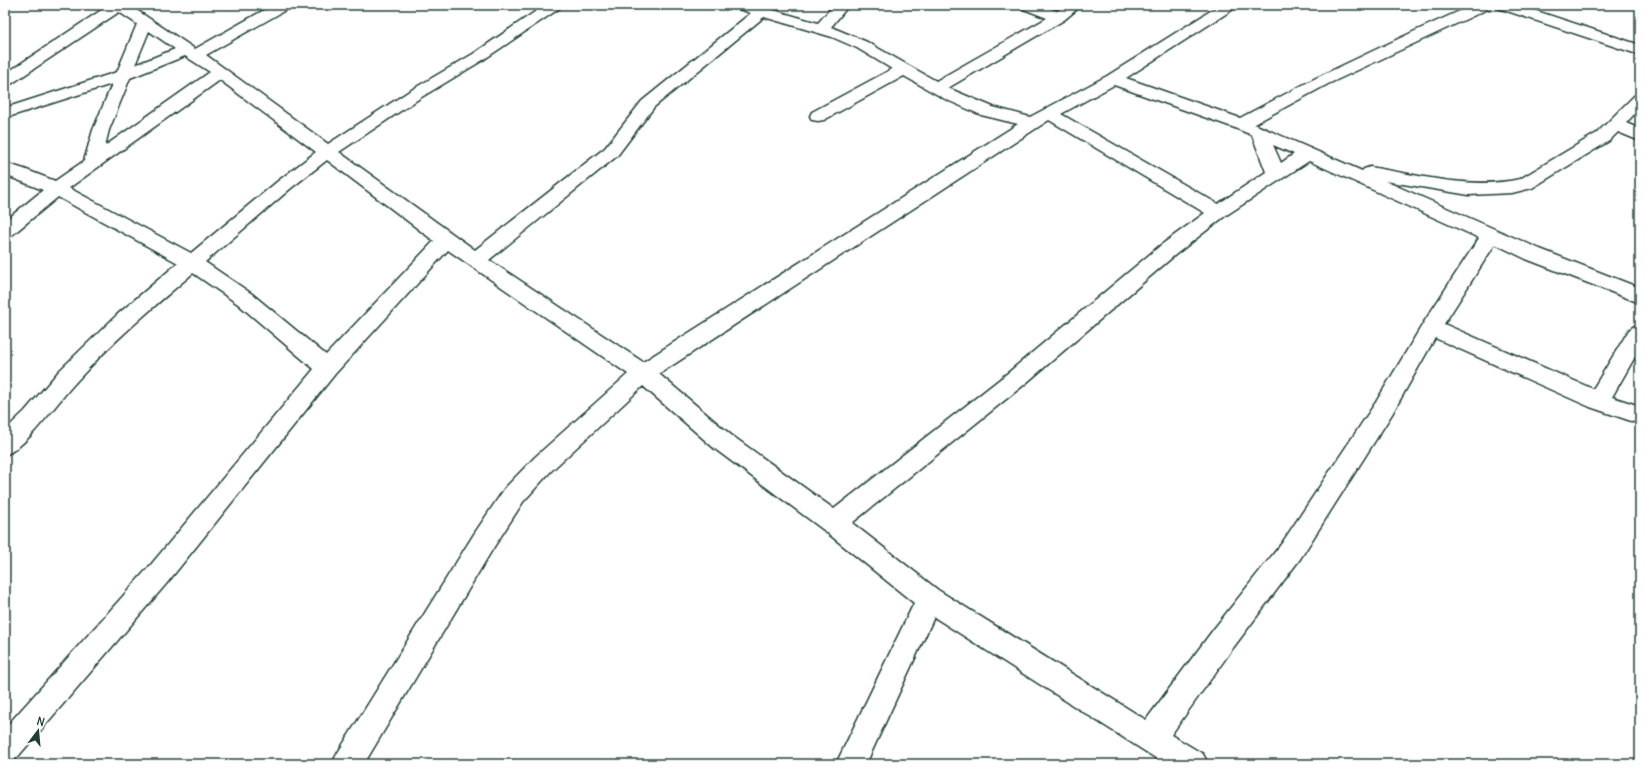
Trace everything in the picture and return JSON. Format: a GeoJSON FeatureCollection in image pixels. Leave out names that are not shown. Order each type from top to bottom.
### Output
{"type":"FeatureCollection","features":[{"type":"Feature","properties":{"kind":"street"},"geometry":{"type":"LineString","coordinates":[[5,81],[119,5],[220,72],[446,240],[643,373],[723,442],[834,523],[929,599],[1189,763]]}},
{"type":"Feature","properties":{"kind":"street"},"geometry":{"type":"LineString","coordinates":[[5,113],[191,53],[284,5]]}},
{"type":"Feature","properties":{"kind":"street"},"geometry":{"type":"LineString","coordinates":[[5,445],[33,417],[67,378],[125,319],[284,185],[328,151],[414,95],[478,57],[555,5]]}},
{"type":"Feature","properties":{"kind":"street"},"geometry":{"type":"LineString","coordinates":[[741,5],[761,12],[822,28],[862,45],[936,88],[987,111],[1032,123]]}},
{"type":"Feature","properties":{"kind":"street"},"geometry":{"type":"LineString","coordinates":[[822,28],[842,5]]}},
{"type":"Feature","properties":{"kind":"street"},"geometry":{"type":"LineString","coordinates":[[1026,5],[1059,17]]}},
{"type":"Feature","properties":{"kind":"street"},"geometry":{"type":"LineString","coordinates":[[936,88],[1059,17],[1075,5]]}},
{"type":"Feature","properties":{"kind":"street"},"geometry":{"type":"LineString","coordinates":[[1503,5],[1640,50]]}},
{"type":"Feature","properties":{"kind":"street"},"geometry":{"type":"LineString","coordinates":[[347,764],[483,542],[514,495],[543,464],[643,373],[1032,123],[1113,79],[1223,6]]}},
{"type":"Feature","properties":{"kind":"street"},"geometry":{"type":"LineString","coordinates":[[1241,124],[1322,81],[1477,6]]}},
{"type":"Feature","properties":{"kind":"street"},"geometry":{"type":"LineString","coordinates":[[476,260],[611,152],[648,104],[761,12]]}},
{"type":"Feature","properties":{"kind":"street"},"geometry":{"type":"LineString","coordinates":[[92,163],[101,130],[145,22]]}},
{"type":"Feature","properties":{"kind":"street"},"geometry":{"type":"LineString","coordinates":[[818,116],[904,69]]}},
{"type":"Feature","properties":{"kind":"street"},"geometry":{"type":"LineString","coordinates":[[5,231],[57,188],[220,72]]}},
{"type":"Feature","properties":{"kind":"street"},"geometry":{"type":"LineString","coordinates":[[1113,79],[1241,124],[1540,257],[1640,296]]}},
{"type":"Feature","properties":{"kind":"street"},"geometry":{"type":"LineString","coordinates":[[1341,169],[1469,189],[1512,187],[1526,184],[1603,137],[1640,99]]}},
{"type":"Feature","properties":{"kind":"street"},"geometry":{"type":"LineString","coordinates":[[1050,114],[1218,212]]}},
{"type":"Feature","properties":{"kind":"street"},"geometry":{"type":"LineString","coordinates":[[1615,124],[1640,136]]}},
{"type":"Feature","properties":{"kind":"street"},"geometry":{"type":"LineString","coordinates":[[1260,133],[1276,174]]}},
{"type":"Feature","properties":{"kind":"street"},"geometry":{"type":"LineString","coordinates":[[834,523],[1017,378],[1168,250],[1218,212],[1307,154]]}},
{"type":"Feature","properties":{"kind":"street"},"geometry":{"type":"LineString","coordinates":[[5,169],[36,179],[57,188],[192,263],[234,291],[327,368]]}},
{"type":"Feature","properties":{"kind":"street"},"geometry":{"type":"LineString","coordinates":[[1452,219],[1469,189]]}},
{"type":"Feature","properties":{"kind":"street"},"geometry":{"type":"LineString","coordinates":[[1150,739],[1223,639],[1291,551],[1384,408],[1431,327],[1491,235]]}},
{"type":"Feature","properties":{"kind":"street"},"geometry":{"type":"LineString","coordinates":[[5,750],[158,575],[327,368],[446,240]]}},
{"type":"Feature","properties":{"kind":"street"},"geometry":{"type":"LineString","coordinates":[[1431,327],[1598,401],[1640,415]]}},
{"type":"Feature","properties":{"kind":"street"},"geometry":{"type":"LineString","coordinates":[[1598,401],[1636,336],[1640,332]]}},
{"type":"Feature","properties":{"kind":"street"},"geometry":{"type":"LineString","coordinates":[[851,764],[929,599]]}}]}
